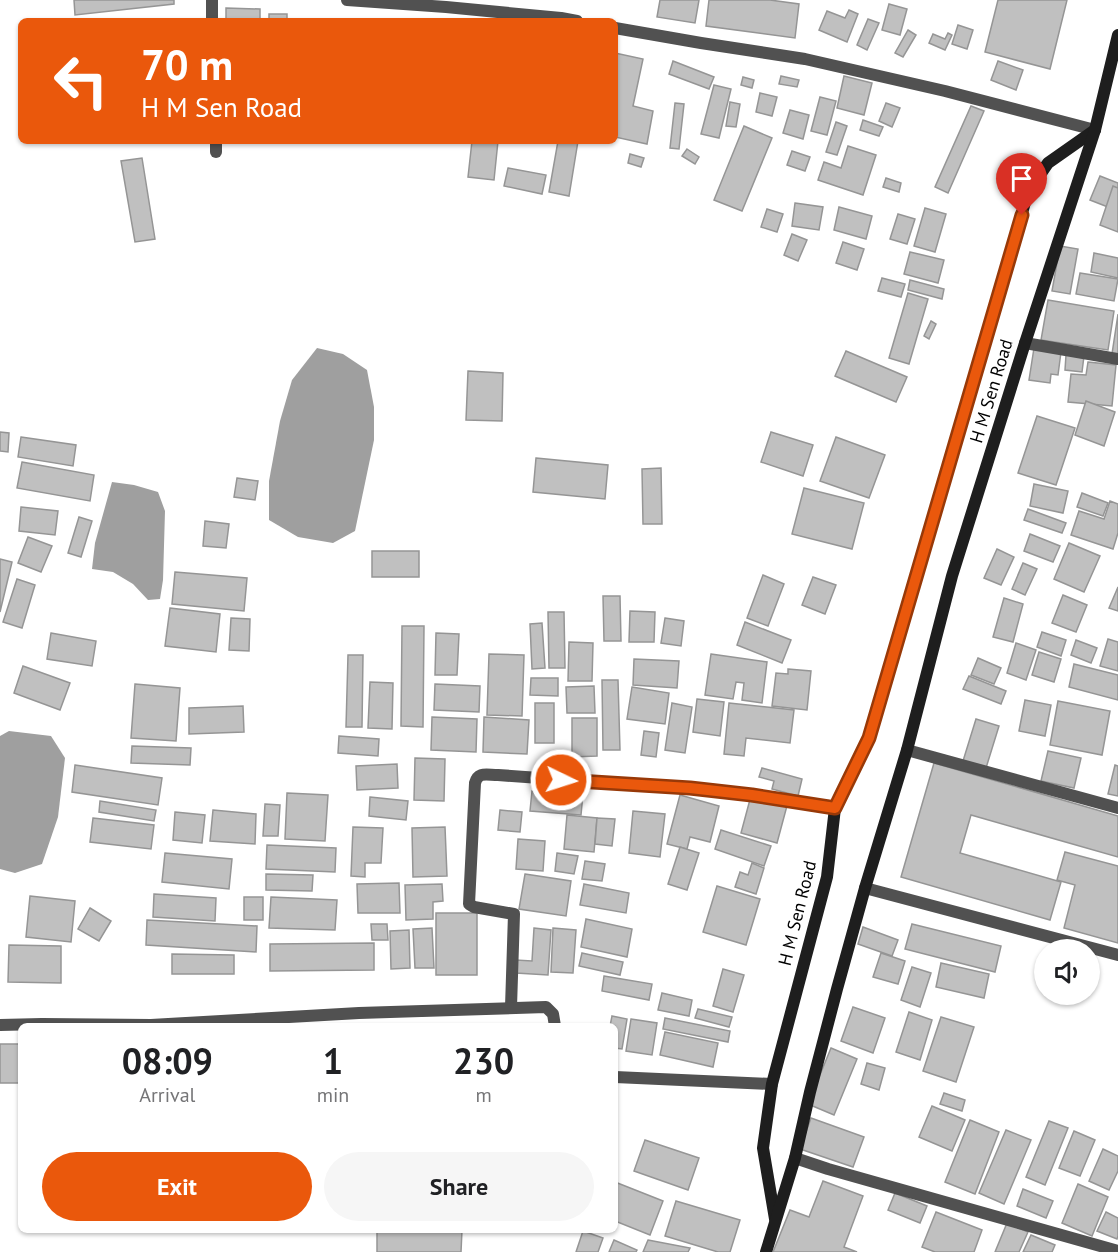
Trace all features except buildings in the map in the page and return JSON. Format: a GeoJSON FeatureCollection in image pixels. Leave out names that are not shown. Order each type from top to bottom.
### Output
{"type":"FeatureCollection","features":[{"type":"Feature","properties":{"kind":"main road","name":"H M Sen Road"},"geometry":{"type":"LineString","coordinates":[[766,1252],[795,1158],[810,1092],[865,888],[907,750],[952,576],[1024,343],[1095,130],[1118,35]]}},
{"type":"Feature","properties":{"kind":"main road","name":"H M Sen Road"},"geometry":{"type":"LineString","coordinates":[[776,1221],[763,1148],[772,1084],[827,877],[835,808],[869,738],[1028,192],[1048,163],[1095,130]]}},
{"type":"Feature","properties":{"kind":"street"},"geometry":{"type":"LineString","coordinates":[[212,0],[212,18]]}},
{"type":"Feature","properties":{"kind":"street"},"geometry":{"type":"LineString","coordinates":[[347,0],[561,18]]}},
{"type":"Feature","properties":{"kind":"street"},"geometry":{"type":"LineString","coordinates":[[618,29],[805,59],[945,91],[1095,130]]}},
{"type":"Feature","properties":{"kind":"street"},"geometry":{"type":"LineString","coordinates":[[1024,343],[1118,359]]}},
{"type":"Feature","properties":{"kind":"street"},"geometry":{"type":"LineString","coordinates":[[907,750],[1118,808]]}},
{"type":"Feature","properties":{"kind":"street"},"geometry":{"type":"LineString","coordinates":[[511,1007],[514,914],[468,904],[475,783],[480,775],[690,788],[835,808]]}},
{"type":"Feature","properties":{"kind":"street"},"geometry":{"type":"LineString","coordinates":[[865,888],[1118,956]]}},
{"type":"Feature","properties":{"kind":"street"},"geometry":{"type":"LineString","coordinates":[[186,1023],[359,1013],[546,1006],[553,1014],[554,1023]]}},
{"type":"Feature","properties":{"kind":"street"},"geometry":{"type":"LineString","coordinates":[[0,1026],[18,1025]]}},
{"type":"Feature","properties":{"kind":"street"},"geometry":{"type":"LineString","coordinates":[[618,1077],[772,1084]]}},
{"type":"Feature","properties":{"kind":"street"},"geometry":{"type":"LineString","coordinates":[[795,1158],[1118,1251]]}},
{"type":"Feature","properties":{"kind":"shaded area"},"geometry":{"type":"Polygon","coordinates":[[[317,348],[343,354],[367,370],[374,407],[374,440],[355,531],[333,543],[298,537],[269,520],[269,481],[280,421],[292,380],[317,348]]]}},
{"type":"Feature","properties":{"kind":"shaded area"},"geometry":{"type":"Polygon","coordinates":[[[112,482],[158,492],[165,511],[163,580],[160,599],[148,600],[133,584],[113,572],[92,569],[95,543],[112,482]]]}},
{"type":"Feature","properties":{"kind":"shaded area"},"geometry":{"type":"Polygon","coordinates":[[[9,731],[51,736],[65,758],[58,817],[42,864],[15,873],[0,869],[0,736],[9,731]]]}},
{"type":"Feature","properties":{"kind":"route"},"geometry":{"type":"LineString","coordinates":[[561,780],[690,788],[835,808],[869,738],[1022,215]]}}]}
